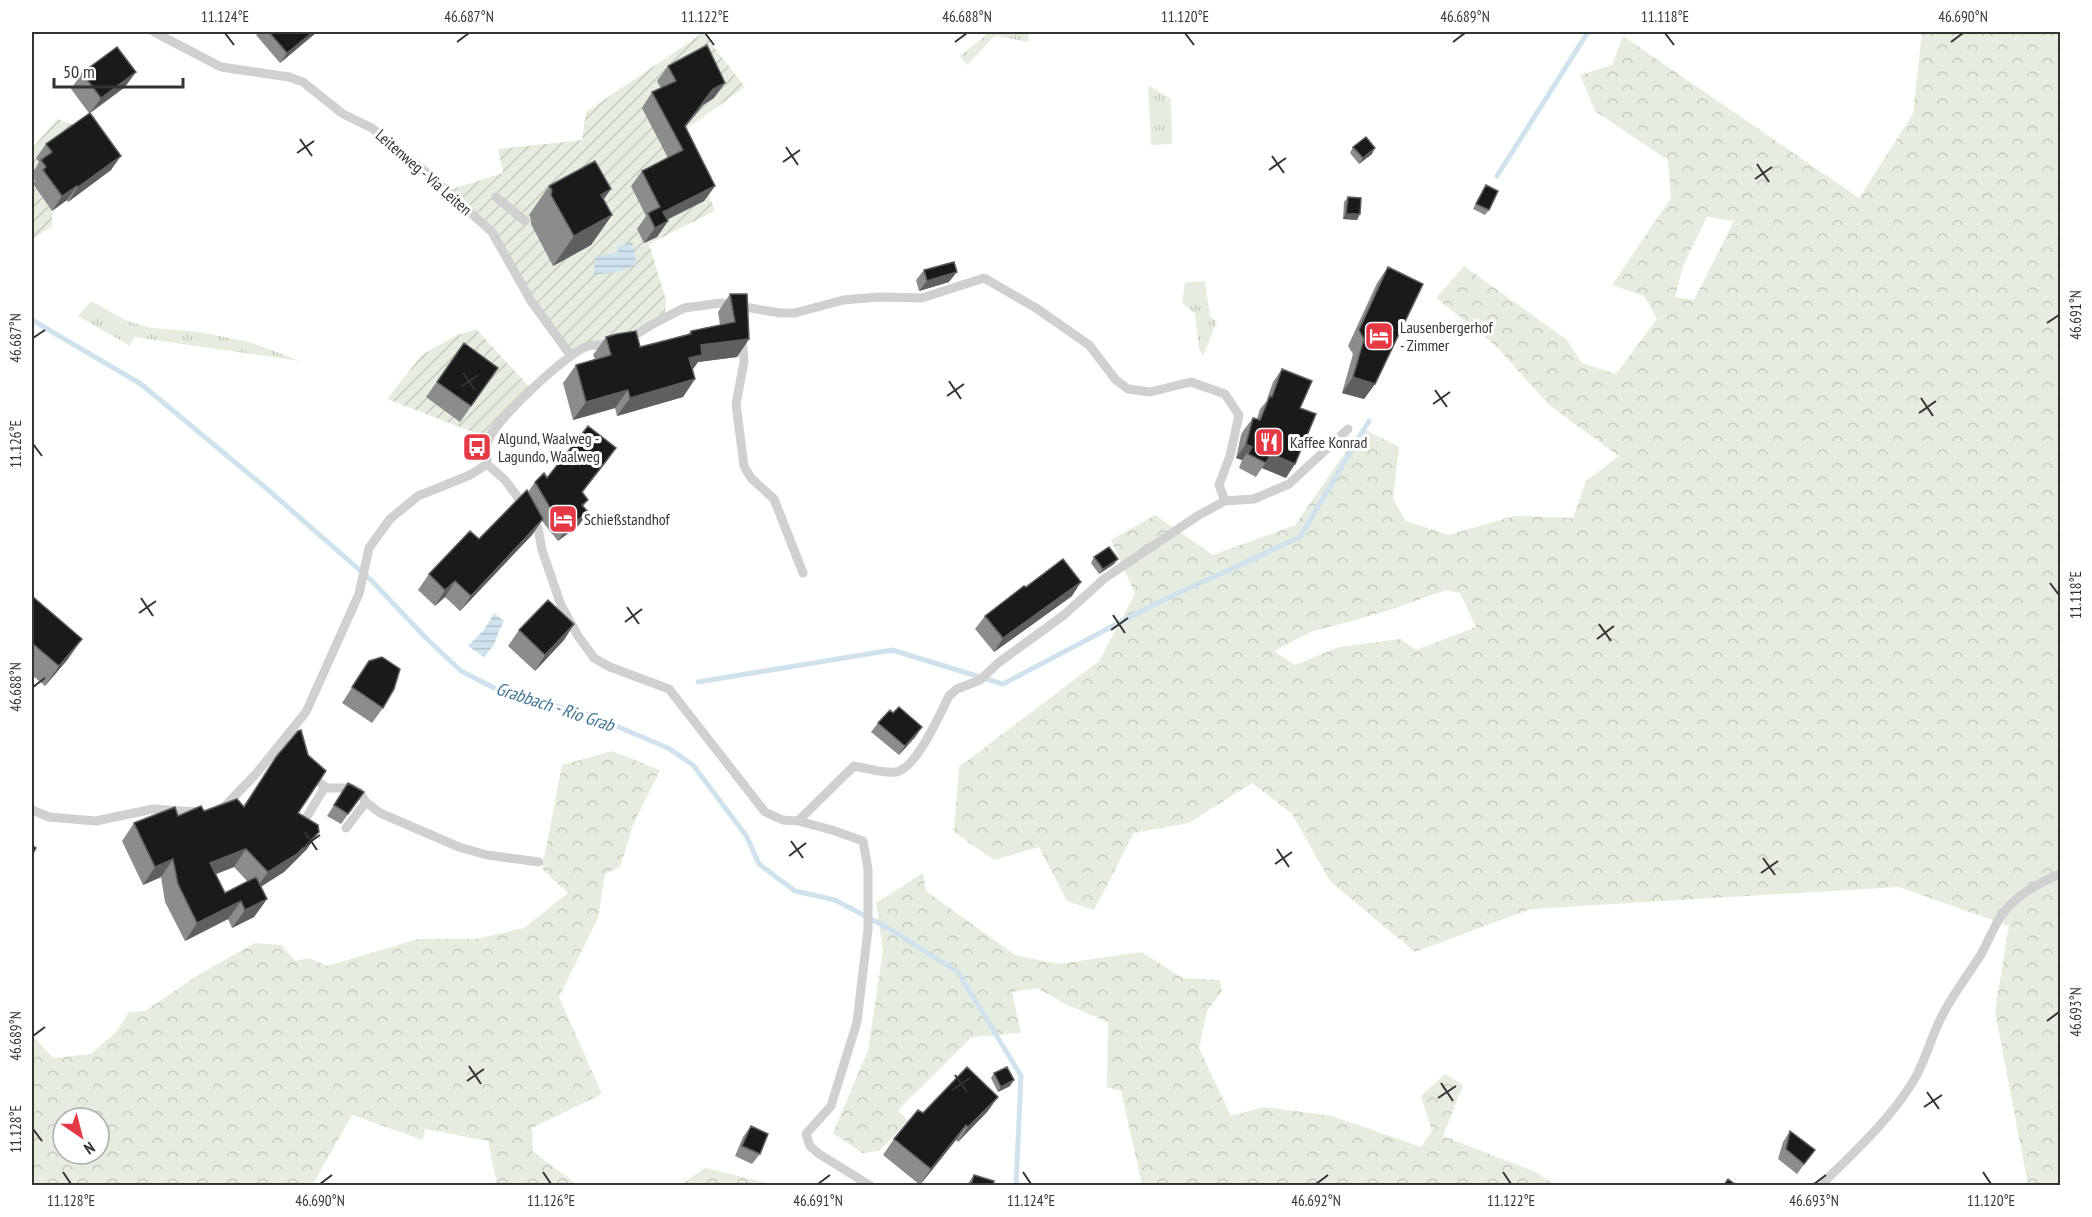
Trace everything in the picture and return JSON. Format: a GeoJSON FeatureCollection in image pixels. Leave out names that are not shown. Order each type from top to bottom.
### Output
{"type":"FeatureCollection","features":[{"type":"Feature","properties":{"kind":"lane","name":"Leitenweg - Via Leiten"},"geometry":{"type":"LineString","coordinates":[[154,32],[221,67],[289,77],[303,82],[343,114],[372,128],[428,174],[492,232],[531,301],[571,356]]}},
{"type":"Feature","properties":{"kind":"lane"},"geometry":{"type":"LineString","coordinates":[[496,197],[525,221]]}},
{"type":"Feature","properties":{"kind":"lane"},"geometry":{"type":"LineString","coordinates":[[743,316],[755,308],[780,314],[795,313],[843,300],[879,297],[922,298],[984,278],[1036,308],[1089,345],[1116,380],[1128,389],[1150,392],[1191,382],[1225,394],[1239,415],[1230,456],[1219,485],[1225,501]]}},
{"type":"Feature","properties":{"kind":"lane"},"geometry":{"type":"LineString","coordinates":[[487,464],[488,438],[500,421],[522,398],[571,356],[589,346],[616,345],[635,337],[653,324],[684,308],[722,303],[743,316]]}},
{"type":"Feature","properties":{"kind":"lane"},"geometry":{"type":"LineString","coordinates":[[743,316],[744,362],[736,404],[744,466],[751,478],[774,499],[803,573]]}},
{"type":"Feature","properties":{"kind":"lane"},"geometry":{"type":"LineString","coordinates":[[798,821],[854,766],[895,772],[903,770],[915,758],[949,696],[957,689],[980,680],[998,663],[1064,615],[1105,578],[1199,515],[1225,501],[1254,498],[1289,484],[1348,429]]}},
{"type":"Feature","properties":{"kind":"lane"},"geometry":{"type":"LineString","coordinates":[[32,810],[49,817],[96,821],[153,809],[211,811],[224,807],[292,733],[306,712],[359,594],[369,548],[390,519],[418,496],[470,475],[487,464]]}},
{"type":"Feature","properties":{"kind":"lane"},"geometry":{"type":"LineString","coordinates":[[487,464],[505,480],[521,500],[538,528],[542,550],[555,591],[585,647],[594,658],[610,667],[669,689],[765,812],[783,820],[798,821],[863,841],[868,869],[867,930],[857,1022],[831,1106],[806,1134],[810,1146],[819,1154],[871,1185]]}},
{"type":"Feature","properties":{"kind":"lane"},"geometry":{"type":"LineString","coordinates":[[303,771],[315,782],[325,787],[351,788],[359,792],[366,802],[380,813],[459,847],[487,855],[538,862]]}},
{"type":"Feature","properties":{"kind":"lane"},"geometry":{"type":"LineString","coordinates":[[301,826],[325,787]]}},
{"type":"Feature","properties":{"kind":"lane"},"geometry":{"type":"LineString","coordinates":[[346,828],[366,802]]}},
{"type":"Feature","properties":{"kind":"lane"},"geometry":{"type":"LineString","coordinates":[[1820,1185],[1862,1144],[1899,1103],[1914,1080],[1953,996],[1981,955],[2000,918],[2040,882],[2061,874]]}},
{"type":"Feature","properties":{"kind":"green space"},"geometry":{"type":"Polygon","coordinates":[[[987,32],[1028,32],[1029,42],[995,36],[967,65],[960,56],[987,32]]]}},
{"type":"Feature","properties":{"kind":"green space"},"geometry":{"type":"Polygon","coordinates":[[[1922,32],[2060,32],[2060,1185],[2028,1185],[1995,1011],[2009,926],[1899,887],[1531,909],[1415,952],[1330,881],[1292,814],[1252,783],[1189,823],[1134,833],[1094,910],[1067,901],[1039,847],[994,860],[954,832],[959,767],[1099,661],[1135,594],[1111,540],[1155,515],[1213,555],[1295,525],[1362,428],[1399,447],[1393,499],[1406,521],[1448,535],[1514,516],[1573,518],[1586,481],[1619,456],[1550,406],[1495,345],[1436,298],[1464,266],[1567,340],[1582,363],[1616,374],[1657,319],[1644,296],[1612,285],[1671,198],[1668,160],[1595,111],[1580,75],[1612,65],[1623,36],[1859,198],[1913,114],[1922,32]],[[1707,217],[1683,266],[1675,297],[1694,300],[1734,221],[1707,217]],[[1446,590],[1387,611],[1311,632],[1274,651],[1295,665],[1339,647],[1400,639],[1416,650],[1476,627],[1460,593],[1446,590]]]}},
{"type":"Feature","properties":{"kind":"green space"},"geometry":{"type":"Polygon","coordinates":[[[703,33],[745,87],[685,130],[715,211],[649,244],[666,300],[665,318],[635,337],[589,346],[571,356],[492,232],[446,191],[503,173],[498,149],[582,140],[586,112],[703,33]]]}},
{"type":"Feature","properties":{"kind":"green space"},"geometry":{"type":"Polygon","coordinates":[[[1148,85],[1171,99],[1172,144],[1151,145],[1148,85]]]}},
{"type":"Feature","properties":{"kind":"green space"},"geometry":{"type":"Polygon","coordinates":[[[57,119],[80,127],[37,158],[42,166],[32,174],[32,149],[57,119]]]}},
{"type":"Feature","properties":{"kind":"green space"},"geometry":{"type":"Polygon","coordinates":[[[32,175],[36,182],[33,185],[52,211],[52,226],[32,240],[32,175]]]}},
{"type":"Feature","properties":{"kind":"green space"},"geometry":{"type":"Polygon","coordinates":[[[1205,281],[1210,317],[1217,322],[1203,356],[1199,348],[1195,314],[1182,303],[1185,283],[1205,281]]]}},
{"type":"Feature","properties":{"kind":"green space"},"geometry":{"type":"Polygon","coordinates":[[[91,301],[133,323],[152,328],[199,332],[250,342],[300,361],[134,337],[130,346],[78,316],[91,301]]]}},
{"type":"Feature","properties":{"kind":"green space"},"geometry":{"type":"Polygon","coordinates":[[[476,329],[532,390],[488,438],[387,399],[422,355],[455,336],[476,329]]]}},
{"type":"Feature","properties":{"kind":"green space"},"geometry":{"type":"Polygon","coordinates":[[[612,751],[660,770],[633,825],[620,867],[605,874],[598,918],[559,997],[602,1094],[532,1128],[533,1152],[578,1185],[497,1185],[488,1141],[425,1129],[423,1140],[352,1115],[314,1182],[308,1185],[32,1185],[32,1035],[53,1058],[91,1054],[116,1032],[129,1012],[145,1011],[201,973],[255,943],[282,945],[295,961],[309,958],[327,966],[418,939],[475,939],[524,928],[568,893],[542,869],[562,765],[612,751]]]}},
{"type":"Feature","properties":{"kind":"green space"},"geometry":{"type":"Polygon","coordinates":[[[923,873],[926,891],[1015,955],[1059,964],[1141,952],[1183,978],[1220,980],[1222,991],[1207,1011],[1199,1048],[1231,1116],[1264,1107],[1332,1116],[1421,1147],[1432,1131],[1421,1096],[1445,1074],[1463,1085],[1443,1136],[1536,1172],[1556,1185],[1142,1185],[1121,1091],[1107,1087],[1108,1022],[1065,1004],[1037,988],[1012,992],[1021,1033],[972,1037],[898,1110],[908,1121],[879,1151],[862,1153],[833,1133],[868,1050],[883,951],[876,903],[923,873]]]}},
{"type":"Feature","properties":{"kind":"green space"},"geometry":{"type":"Polygon","coordinates":[[[705,1168],[775,1185],[680,1185],[705,1168]]]}},
{"type":"Feature","properties":{"kind":"water"},"geometry":{"type":"Polygon","coordinates":[[[632,242],[637,265],[616,272],[594,275],[595,257],[618,252],[617,247],[632,242]]]}},
{"type":"Feature","properties":{"kind":"water"},"geometry":{"type":"Polygon","coordinates":[[[494,613],[504,621],[494,645],[484,657],[468,646],[484,630],[494,613]]]}},
{"type":"Feature","properties":{"kind":"building"},"geometry":{"type":"Polygon","coordinates":[[[269,32],[313,32],[287,53],[269,32]]]}},
{"type":"Feature","properties":{"kind":"building"},"geometry":{"type":"Polygon","coordinates":[[[707,45],[725,83],[713,89],[685,126],[715,186],[663,212],[668,221],[655,228],[648,213],[660,207],[642,171],[683,150],[652,92],[676,81],[668,66],[707,45]]]}},
{"type":"Feature","properties":{"kind":"building"},"geometry":{"type":"Polygon","coordinates":[[[117,47],[136,72],[101,98],[82,73],[117,47]]]}},
{"type":"Feature","properties":{"kind":"building"},"geometry":{"type":"Polygon","coordinates":[[[90,113],[121,156],[62,196],[43,170],[46,167],[41,160],[52,152],[46,144],[90,113]]]}},
{"type":"Feature","properties":{"kind":"building"},"geometry":{"type":"Polygon","coordinates":[[[1366,137],[1375,148],[1363,158],[1353,147],[1366,137]]]}},
{"type":"Feature","properties":{"kind":"building"},"geometry":{"type":"Polygon","coordinates":[[[595,161],[611,189],[601,195],[612,215],[574,236],[551,195],[552,190],[549,186],[595,161]]]}},
{"type":"Feature","properties":{"kind":"building"},"geometry":{"type":"Polygon","coordinates":[[[1486,185],[1498,191],[1489,210],[1476,204],[1486,185]]]}},
{"type":"Feature","properties":{"kind":"building"},"geometry":{"type":"Polygon","coordinates":[[[1348,197],[1361,198],[1360,214],[1346,214],[1348,197]]]}},
{"type":"Feature","properties":{"kind":"building"},"geometry":{"type":"Polygon","coordinates":[[[954,262],[957,272],[927,281],[924,270],[954,262]]]}},
{"type":"Feature","properties":{"kind":"building"},"geometry":{"type":"Polygon","coordinates":[[[1388,267],[1423,284],[1375,384],[1353,377],[1364,339],[1359,330],[1388,267]]]}},
{"type":"Feature","properties":{"kind":"building"},"geometry":{"type":"Polygon","coordinates":[[[730,294],[747,294],[749,339],[701,345],[702,355],[689,358],[695,379],[630,398],[628,390],[586,402],[576,365],[611,355],[606,337],[636,331],[640,347],[691,334],[691,331],[735,322],[730,294]]]}},
{"type":"Feature","properties":{"kind":"building"},"geometry":{"type":"Polygon","coordinates":[[[464,343],[498,368],[471,406],[437,382],[464,343]]]}},
{"type":"Feature","properties":{"kind":"building"},"geometry":{"type":"Polygon","coordinates":[[[1282,369],[1312,381],[1300,408],[1316,414],[1295,464],[1271,454],[1266,463],[1248,454],[1252,447],[1246,444],[1253,418],[1260,420],[1270,396],[1272,397],[1282,369]]]}},
{"type":"Feature","properties":{"kind":"building"},"geometry":{"type":"Polygon","coordinates":[[[588,426],[616,448],[582,492],[588,500],[582,505],[588,512],[567,528],[552,511],[535,482],[544,473],[547,478],[588,426]]]}},
{"type":"Feature","properties":{"kind":"building"},"geometry":{"type":"Polygon","coordinates":[[[527,490],[543,519],[471,596],[455,581],[445,590],[429,574],[470,531],[479,539],[527,490]]]}},
{"type":"Feature","properties":{"kind":"building"},"geometry":{"type":"Polygon","coordinates":[[[1109,547],[1118,559],[1103,569],[1094,557],[1109,547]]]}},
{"type":"Feature","properties":{"kind":"building"},"geometry":{"type":"Polygon","coordinates":[[[1063,559],[1081,582],[1003,638],[985,616],[1063,559]]]}},
{"type":"Feature","properties":{"kind":"building"},"geometry":{"type":"Polygon","coordinates":[[[32,596],[82,639],[59,666],[32,643],[32,596]]]}},
{"type":"Feature","properties":{"kind":"building"},"geometry":{"type":"Polygon","coordinates":[[[548,600],[574,624],[545,655],[519,630],[548,600]]]}},
{"type":"Feature","properties":{"kind":"building"},"geometry":{"type":"Polygon","coordinates":[[[382,657],[400,669],[394,689],[383,708],[352,687],[369,661],[382,657]]]}},
{"type":"Feature","properties":{"kind":"building"},"geometry":{"type":"Polygon","coordinates":[[[899,707],[922,727],[905,746],[878,723],[890,710],[893,713],[899,707]]]}},
{"type":"Feature","properties":{"kind":"building"},"geometry":{"type":"Polygon","coordinates":[[[301,730],[308,755],[326,771],[298,813],[318,825],[319,832],[297,854],[268,872],[246,849],[210,863],[225,893],[256,877],[267,899],[245,910],[241,901],[197,923],[178,884],[173,859],[155,867],[134,823],[175,807],[178,816],[201,806],[204,811],[237,799],[244,807],[276,757],[301,730]]]}},
{"type":"Feature","properties":{"kind":"building"},"geometry":{"type":"Polygon","coordinates":[[[348,783],[364,792],[348,814],[334,805],[348,783]]]}},
{"type":"Feature","properties":{"kind":"building"},"geometry":{"type":"Polygon","coordinates":[[[967,1067],[998,1097],[968,1127],[966,1125],[931,1169],[894,1139],[918,1110],[923,1113],[967,1067]]]}},
{"type":"Feature","properties":{"kind":"building"},"geometry":{"type":"Polygon","coordinates":[[[1007,1067],[1014,1080],[1001,1087],[994,1073],[1007,1067]]]}},
{"type":"Feature","properties":{"kind":"building"},"geometry":{"type":"Polygon","coordinates":[[[751,1126],[768,1134],[760,1154],[742,1146],[751,1126]]]}},
{"type":"Feature","properties":{"kind":"building"},"geometry":{"type":"Polygon","coordinates":[[[1790,1131],[1815,1150],[1804,1164],[1786,1149],[1790,1131]]]}},
{"type":"Feature","properties":{"kind":"building"},"geometry":{"type":"Polygon","coordinates":[[[974,1175],[994,1181],[993,1185],[971,1185],[974,1175]]]}},
{"type":"Feature","properties":{"kind":"building"},"geometry":{"type":"Polygon","coordinates":[[[1728,1179],[1736,1185],[1724,1185],[1728,1179]]]}},
{"type":"Feature","properties":{"kind":"waterway"},"geometry":{"type":"LineString","coordinates":[[1497,176],[1588,32]]}},
{"type":"Feature","properties":{"kind":"waterway","name":"Grabbach - Rio Grab"},"geometry":{"type":"LineString","coordinates":[[32,320],[141,384],[266,488],[371,580],[461,671],[502,692],[590,715],[668,748],[693,765],[747,837],[759,864],[795,891],[835,900],[888,928],[958,972],[1021,1076],[1016,1186]]}},
{"type":"Feature","properties":{"kind":"waterway"},"geometry":{"type":"LineString","coordinates":[[698,682],[892,650],[1003,684],[1155,604],[1300,537],[1369,421]]}},
{"type":"Feature","properties":{"kind":"place","name":"Lausenbergerhof - Zimmer"},"geometry":{"type":"Point","coordinates":[1379,336]}},
{"type":"Feature","properties":{"kind":"place","name":"Kaffee Konrad"},"geometry":{"type":"Point","coordinates":[1269,442]}},
{"type":"Feature","properties":{"kind":"place","name":"Algund, Waalweg - Lagundo, Waalweg"},"geometry":{"type":"Point","coordinates":[477,447]}},
{"type":"Feature","properties":{"kind":"place","name":"Schießstandhof"},"geometry":{"type":"Point","coordinates":[563,519]}}]}
